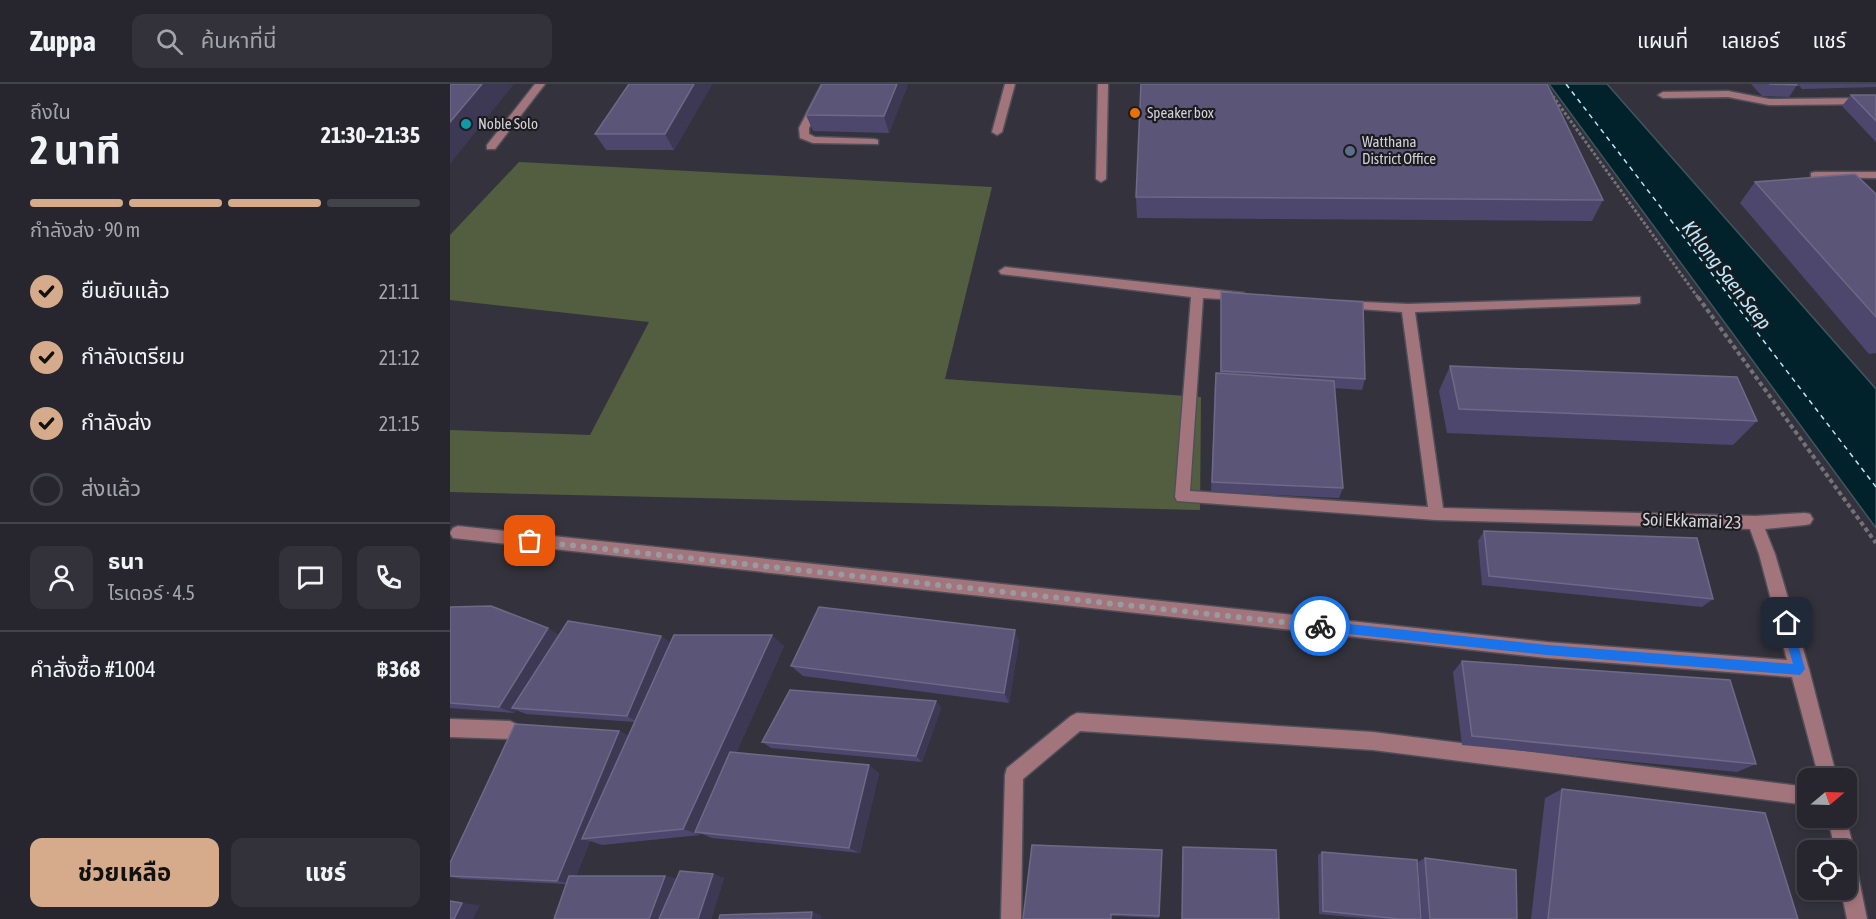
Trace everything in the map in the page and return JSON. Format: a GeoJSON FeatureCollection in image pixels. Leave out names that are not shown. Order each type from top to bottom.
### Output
{"type":"FeatureCollection","features":[{"type":"Feature","properties":{"kind":"street"},"geometry":{"type":"LineString","coordinates":[[491,147],[540,84]]}},
{"type":"Feature","properties":{"kind":"street"},"geometry":{"type":"LineString","coordinates":[[827,84],[804,128],[804,136],[813,140],[874,142]]}},
{"type":"Feature","properties":{"kind":"street"},"geometry":{"type":"LineString","coordinates":[[997,132],[1010,84]]}},
{"type":"Feature","properties":{"kind":"street"},"geometry":{"type":"LineString","coordinates":[[1101,179],[1103,84]]}},
{"type":"Feature","properties":{"kind":"street"},"geometry":{"type":"LineString","coordinates":[[1663,95],[1728,94],[1769,102],[1876,101]]}},
{"type":"Feature","properties":{"kind":"street"},"geometry":{"type":"LineString","coordinates":[[1815,175],[1876,176]]}},
{"type":"Feature","properties":{"kind":"street"},"geometry":{"type":"LineString","coordinates":[[1005,271],[1197,293],[1256,297]]}},
{"type":"Feature","properties":{"kind":"street","name":"Soi Ekkamai 23"},"geometry":{"type":"LineString","coordinates":[[1197,293],[1182,496],[1436,514],[1755,523],[1767,554],[1825,768]]}},
{"type":"Feature","properties":{"kind":"street"},"geometry":{"type":"LineString","coordinates":[[1326,302],[1408,308],[1636,300]]}},
{"type":"Feature","properties":{"kind":"street"},"geometry":{"type":"LineString","coordinates":[[1408,308],[1436,514]]}},
{"type":"Feature","properties":{"kind":"street"},"geometry":{"type":"LineString","coordinates":[[1755,523],[1805,519]]}},
{"type":"Feature","properties":{"kind":"street"},"geometry":{"type":"LineString","coordinates":[[458,533],[1535,649],[1800,669]]}},
{"type":"Feature","properties":{"kind":"street"},"geometry":{"type":"LineString","coordinates":[[1011,919],[1014,775],[1077,722],[1372,741],[1797,795]]}},
{"type":"Feature","properties":{"kind":"street"},"geometry":{"type":"LineString","coordinates":[[450,728],[510,730]]}},
{"type":"Feature","properties":{"kind":"street"},"geometry":{"type":"LineString","coordinates":[[1853,900],[1857,919]]}},
{"type":"Feature","properties":{"kind":"path"},"geometry":{"type":"LineString","coordinates":[[1544,84],[1876,543]]}},
{"type":"Feature","properties":{"kind":"green space"},"geometry":{"type":"Polygon","coordinates":[[[519,162],[992,187],[945,379],[1201,397],[1200,510],[450,492],[450,430],[590,435],[649,322],[450,300],[450,235],[519,162]]]}},
{"type":"Feature","properties":{"kind":"water","name":"Khlong Saen Saep"},"geometry":{"type":"Polygon","coordinates":[[[1549,84],[1607,84],[1876,389],[1876,528],[1549,84]]]}},
{"type":"Feature","properties":{"kind":"building"},"geometry":{"type":"Polygon","coordinates":[[[450,84],[482,84],[450,122],[450,84]]]}},
{"type":"Feature","properties":{"kind":"building"},"geometry":{"type":"Polygon","coordinates":[[[629,84],[694,84],[665,134],[595,134],[629,84]]]}},
{"type":"Feature","properties":{"kind":"building"},"geometry":{"type":"Polygon","coordinates":[[[822,84],[897,84],[884,116],[806,115],[822,84]]]}},
{"type":"Feature","properties":{"kind":"building","name":"Watthana District Office"},"geometry":{"type":"Polygon","coordinates":[[[1141,84],[1547,84],[1603,200],[1136,197],[1141,84]]]}},
{"type":"Feature","properties":{"kind":"building"},"geometry":{"type":"Polygon","coordinates":[[[1851,95],[1876,95],[1876,121],[1851,95]]]}},
{"type":"Feature","properties":{"kind":"building"},"geometry":{"type":"Polygon","coordinates":[[[1855,174],[1876,194],[1876,317],[1755,182],[1855,174]]]}},
{"type":"Feature","properties":{"kind":"building"},"geometry":{"type":"Polygon","coordinates":[[[1221,292],[1363,302],[1365,379],[1221,371],[1221,292]]]}},
{"type":"Feature","properties":{"kind":"building"},"geometry":{"type":"Polygon","coordinates":[[[1450,366],[1737,377],[1757,421],[1459,409],[1450,366]]]}},
{"type":"Feature","properties":{"kind":"building"},"geometry":{"type":"Polygon","coordinates":[[[1216,373],[1334,381],[1343,488],[1212,482],[1216,373]]]}},
{"type":"Feature","properties":{"kind":"building"},"geometry":{"type":"Polygon","coordinates":[[[1484,531],[1697,538],[1713,599],[1489,576],[1484,531]]]}},
{"type":"Feature","properties":{"kind":"building"},"geometry":{"type":"Polygon","coordinates":[[[491,606],[548,628],[499,707],[450,703],[450,607],[491,606]]]}},
{"type":"Feature","properties":{"kind":"building"},"geometry":{"type":"Polygon","coordinates":[[[819,607],[1015,630],[1004,693],[791,666],[819,607]]]}},
{"type":"Feature","properties":{"kind":"building"},"geometry":{"type":"Polygon","coordinates":[[[568,621],[661,636],[627,716],[512,708],[568,621]]]}},
{"type":"Feature","properties":{"kind":"building"},"geometry":{"type":"Polygon","coordinates":[[[674,635],[772,635],[683,829],[582,839],[674,635]]]}},
{"type":"Feature","properties":{"kind":"building"},"geometry":{"type":"Polygon","coordinates":[[[1462,661],[1730,680],[1756,764],[1472,736],[1462,661]]]}},
{"type":"Feature","properties":{"kind":"building"},"geometry":{"type":"Polygon","coordinates":[[[790,690],[936,701],[916,756],[762,742],[790,690]]]}},
{"type":"Feature","properties":{"kind":"building"},"geometry":{"type":"Polygon","coordinates":[[[515,724],[619,731],[557,881],[450,876],[450,863],[515,724]]]}},
{"type":"Feature","properties":{"kind":"building"},"geometry":{"type":"Polygon","coordinates":[[[730,752],[869,765],[849,848],[695,832],[730,752]]]}},
{"type":"Feature","properties":{"kind":"building"},"geometry":{"type":"Polygon","coordinates":[[[1562,789],[1765,813],[1798,919],[1548,919],[1562,789]]]}},
{"type":"Feature","properties":{"kind":"building"},"geometry":{"type":"Polygon","coordinates":[[[1032,845],[1162,850],[1159,916],[1111,914],[1111,919],[1023,919],[1032,845]]]}},
{"type":"Feature","properties":{"kind":"building"},"geometry":{"type":"Polygon","coordinates":[[[1183,847],[1276,850],[1279,919],[1182,919],[1183,847]]]}},
{"type":"Feature","properties":{"kind":"building"},"geometry":{"type":"Polygon","coordinates":[[[1322,852],[1417,860],[1421,919],[1323,911],[1322,852]]]}},
{"type":"Feature","properties":{"kind":"building"},"geometry":{"type":"Polygon","coordinates":[[[1425,858],[1516,870],[1517,919],[1430,919],[1425,858]]]}},
{"type":"Feature","properties":{"kind":"building"},"geometry":{"type":"Polygon","coordinates":[[[680,871],[713,874],[698,919],[659,919],[680,871]]]}},
{"type":"Feature","properties":{"kind":"building"},"geometry":{"type":"Polygon","coordinates":[[[569,876],[665,876],[649,919],[554,919],[569,876]]]}},
{"type":"Feature","properties":{"kind":"building"},"geometry":{"type":"Polygon","coordinates":[[[450,901],[462,903],[454,919],[450,919],[450,901]]]}},
{"type":"Feature","properties":{"kind":"building"},"geometry":{"type":"Polygon","coordinates":[[[812,912],[811,919],[719,919],[720,915],[812,912]]]}},
{"type":"Feature","properties":{"kind":"ferry route"},"geometry":{"type":"LineString","coordinates":[[1566,84],[1876,487]]}},
{"type":"Feature","properties":{"kind":"way so far"},"geometry":{"type":"LineString","coordinates":[[530,541],[1320,626]]}},
{"type":"Feature","properties":{"kind":"place","name":"Speaker box"},"geometry":{"type":"Point","coordinates":[1135,113]}},
{"type":"Feature","properties":{"kind":"place","name":"Noble Solo"},"geometry":{"type":"Point","coordinates":[466,124]}},
{"type":"Feature","properties":{"kind":"place","name":"Watthana District Office"},"geometry":{"type":"Point","coordinates":[1350,151]}},
{"type":"Feature","properties":{"kind":"route"},"geometry":{"type":"LineString","coordinates":[[1320,626],[1547,650],[1800,669],[1787,623]]}}]}
